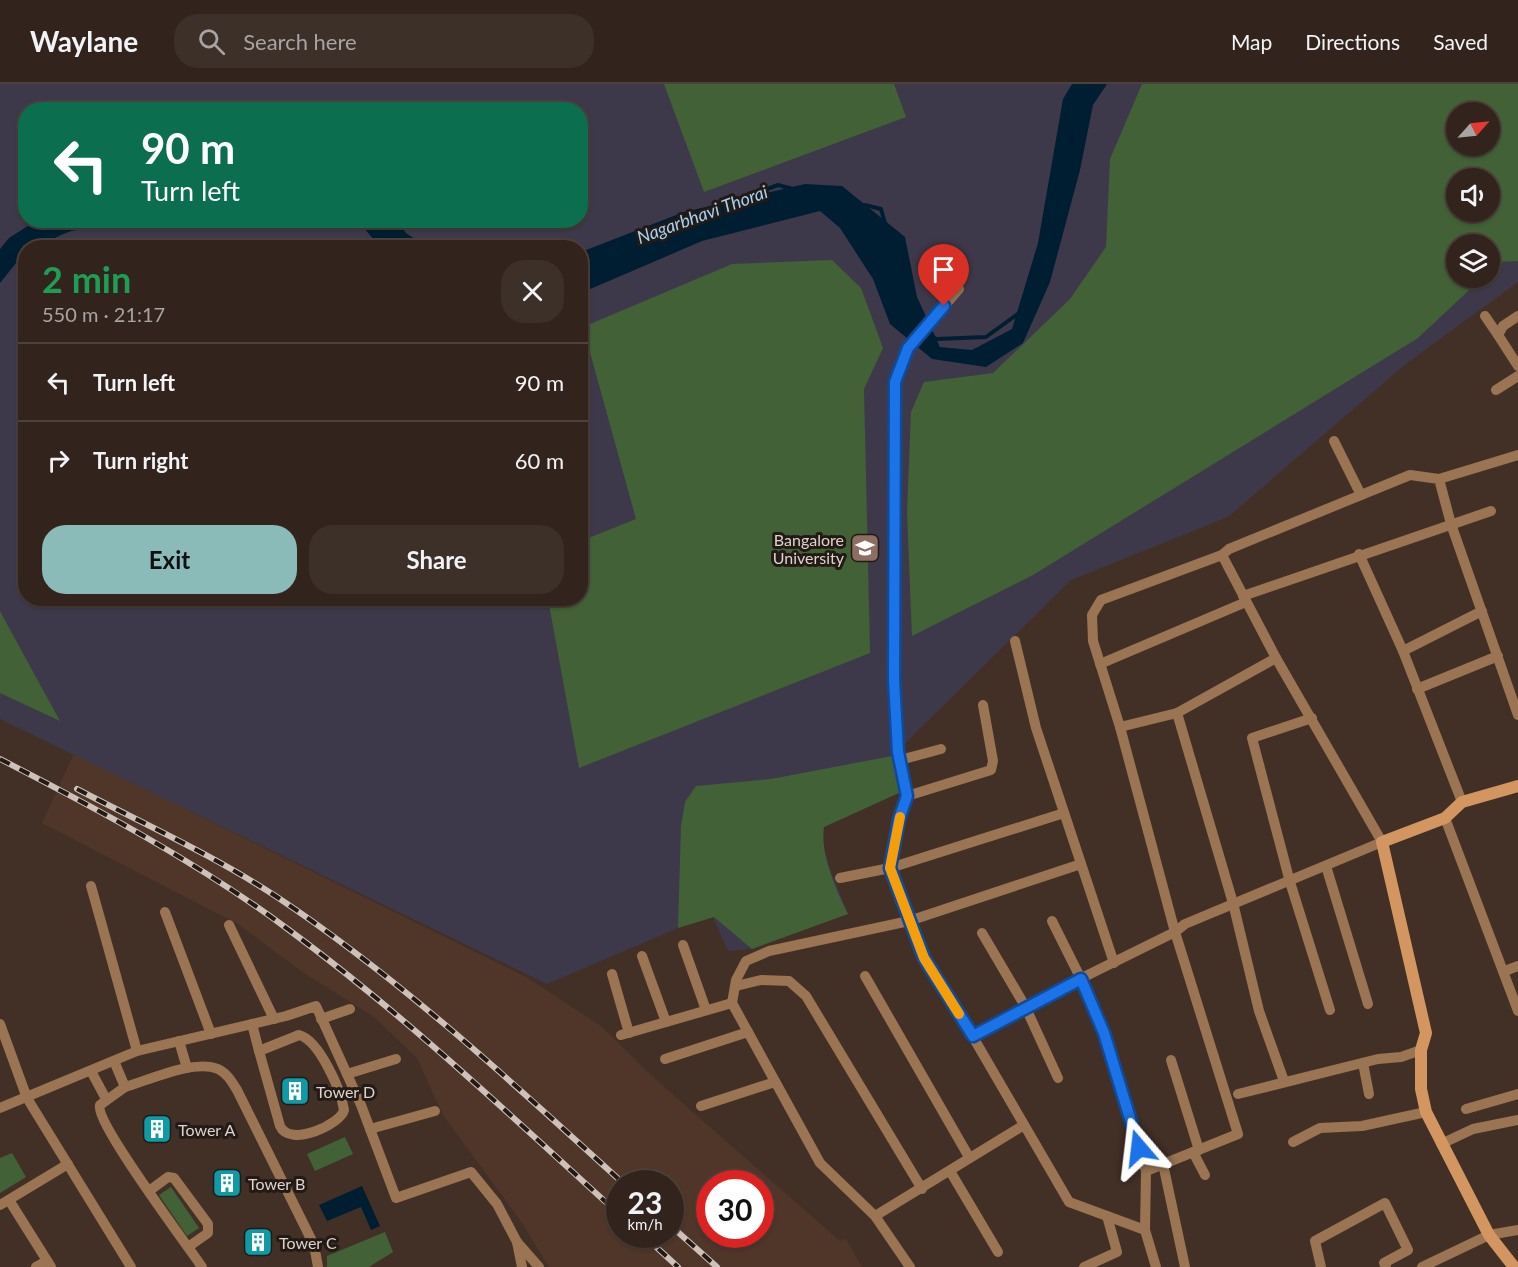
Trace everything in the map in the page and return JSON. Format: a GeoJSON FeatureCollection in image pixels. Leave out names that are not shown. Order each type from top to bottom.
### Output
{"type":"FeatureCollection","features":[{"type":"Feature","properties":{"kind":"street"},"geometry":{"type":"LineString","coordinates":[[959,289],[908,348],[895,382],[894,680],[900,760],[907,796],[899,819],[890,868],[924,958],[973,1036],[1069,1202],[1144,1230]]}},
{"type":"Feature","properties":{"kind":"street"},"geometry":{"type":"LineString","coordinates":[[1485,316],[1518,366]]}},
{"type":"Feature","properties":{"kind":"street"},"geometry":{"type":"LineString","coordinates":[[1498,334],[1503,326],[1518,316]]}},
{"type":"Feature","properties":{"kind":"street"},"geometry":{"type":"LineString","coordinates":[[1496,390],[1518,376]]}},
{"type":"Feature","properties":{"kind":"street"},"geometry":{"type":"LineString","coordinates":[[1334,441],[1361,495]]}},
{"type":"Feature","properties":{"kind":"street"},"geometry":{"type":"LineString","coordinates":[[1146,1171],[1238,1134],[1175,932],[1120,727],[1100,664],[1091,628],[1092,615],[1101,600],[1222,555],[1238,545],[1410,476],[1439,479],[1518,456]]}},
{"type":"Feature","properties":{"kind":"street"},"geometry":{"type":"LineString","coordinates":[[1439,479],[1451,524],[1518,715]]}},
{"type":"Feature","properties":{"kind":"street"},"geometry":{"type":"LineString","coordinates":[[1100,664],[1245,598],[1359,554],[1491,511]]}},
{"type":"Feature","properties":{"kind":"street"},"geometry":{"type":"LineString","coordinates":[[1359,554],[1403,651],[1462,802]]}},
{"type":"Feature","properties":{"kind":"street"},"geometry":{"type":"LineString","coordinates":[[1222,555],[1276,658],[1382,842],[1426,1033],[1420,1050],[1426,1112],[1489,1235],[1511,1266]]}},
{"type":"Feature","properties":{"kind":"street"},"geometry":{"type":"LineString","coordinates":[[1403,651],[1482,611]]}},
{"type":"Feature","properties":{"kind":"street"},"geometry":{"type":"LineString","coordinates":[[1015,641],[1036,728],[1114,963]]}},
{"type":"Feature","properties":{"kind":"street"},"geometry":{"type":"LineString","coordinates":[[1417,689],[1498,657]]}},
{"type":"Feature","properties":{"kind":"street"},"geometry":{"type":"LineString","coordinates":[[1120,727],[1177,713],[1276,658]]}},
{"type":"Feature","properties":{"kind":"street"},"geometry":{"type":"LineString","coordinates":[[907,796],[991,770],[993,761],[983,705]]}},
{"type":"Feature","properties":{"kind":"street"},"geometry":{"type":"LineString","coordinates":[[1177,713],[1233,903],[1259,1011],[1284,1081]]}},
{"type":"Feature","properties":{"kind":"street"},"geometry":{"type":"LineString","coordinates":[[1312,718],[1252,738],[1290,882],[1330,1010]]}},
{"type":"Feature","properties":{"kind":"street"},"geometry":{"type":"LineString","coordinates":[[900,760],[940,749]]}},
{"type":"Feature","properties":{"kind":"street"},"geometry":{"type":"LineString","coordinates":[[973,1036],[1025,1006],[1175,932],[1185,924],[1445,818],[1462,802],[1518,786]]}},
{"type":"Feature","properties":{"kind":"street"},"geometry":{"type":"LineString","coordinates":[[840,878],[890,868],[1064,813]]}},
{"type":"Feature","properties":{"kind":"street"},"geometry":{"type":"LineString","coordinates":[[1445,818],[1505,971],[1518,1011]]}},
{"type":"Feature","properties":{"kind":"street"},"geometry":{"type":"LineString","coordinates":[[910,1267],[875,1216],[820,1163],[732,1003],[736,980],[746,961],[769,951],[909,921],[1081,864]]}},
{"type":"Feature","properties":{"kind":"street"},"geometry":{"type":"LineString","coordinates":[[1326,866],[1368,1004]]}},
{"type":"Feature","properties":{"kind":"street"},"geometry":{"type":"LineString","coordinates":[[91,886],[137,1051]]}},
{"type":"Feature","properties":{"kind":"street"},"geometry":{"type":"LineString","coordinates":[[165,912],[211,1034]]}},
{"type":"Feature","properties":{"kind":"street"},"geometry":{"type":"LineString","coordinates":[[1052,921],[1081,979],[1104,1033],[1146,1171],[1144,1230],[1156,1267]]}},
{"type":"Feature","properties":{"kind":"street"},"geometry":{"type":"LineString","coordinates":[[229,924],[274,1019]]}},
{"type":"Feature","properties":{"kind":"street"},"geometry":{"type":"LineString","coordinates":[[982,933],[1025,1006],[1058,1078]]}},
{"type":"Feature","properties":{"kind":"street"},"geometry":{"type":"LineString","coordinates":[[683,945],[706,1010]]}},
{"type":"Feature","properties":{"kind":"street"},"geometry":{"type":"LineString","coordinates":[[642,956],[666,1022]]}},
{"type":"Feature","properties":{"kind":"street"},"geometry":{"type":"LineString","coordinates":[[1505,971],[1518,966]]}},
{"type":"Feature","properties":{"kind":"street"},"geometry":{"type":"LineString","coordinates":[[612,974],[625,1034],[732,1003]]}},
{"type":"Feature","properties":{"kind":"street"},"geometry":{"type":"LineString","coordinates":[[865,976],[969,1157]]}},
{"type":"Feature","properties":{"kind":"street"},"geometry":{"type":"LineString","coordinates":[[736,986],[761,980],[789,981],[806,996],[922,1189]]}},
{"type":"Feature","properties":{"kind":"street"},"geometry":{"type":"LineString","coordinates":[[0,1108],[137,1051],[274,1019],[316,1006],[370,1129],[396,1198],[471,1172],[497,1204],[517,1242],[539,1267]]}},
{"type":"Feature","properties":{"kind":"street"},"geometry":{"type":"LineString","coordinates":[[321,1019],[350,1009]]}},
{"type":"Feature","properties":{"kind":"street"},"geometry":{"type":"LineString","coordinates":[[0,1024],[27,1098],[130,1267]]}},
{"type":"Feature","properties":{"kind":"street"},"geometry":{"type":"LineString","coordinates":[[252,1024],[259,1051],[280,1126],[287,1135],[304,1134],[337,1120],[343,1114],[343,1104],[318,1049],[306,1037],[299,1035],[259,1051]]}},
{"type":"Feature","properties":{"kind":"street"},"geometry":{"type":"LineString","coordinates":[[665,1059],[748,1032]]}},
{"type":"Feature","properties":{"kind":"street"},"geometry":{"type":"LineString","coordinates":[[179,1041],[187,1068]]}},
{"type":"Feature","properties":{"kind":"street"},"geometry":{"type":"LineString","coordinates":[[1238,1094],[1363,1063],[1401,1057],[1420,1050]]}},
{"type":"Feature","properties":{"kind":"street"},"geometry":{"type":"LineString","coordinates":[[347,1074],[396,1059]]}},
{"type":"Feature","properties":{"kind":"street"},"geometry":{"type":"LineString","coordinates":[[1171,1060],[1196,1151],[1205,1175]]}},
{"type":"Feature","properties":{"kind":"street"},"geometry":{"type":"LineString","coordinates":[[114,1061],[125,1087]]}},
{"type":"Feature","properties":{"kind":"street"},"geometry":{"type":"LineString","coordinates":[[1363,1063],[1369,1094]]}},
{"type":"Feature","properties":{"kind":"street"},"geometry":{"type":"LineString","coordinates":[[202,1267],[100,1117],[98,1109],[106,1099],[125,1087],[203,1065],[218,1069],[228,1076],[237,1090],[314,1245],[318,1267]]}},
{"type":"Feature","properties":{"kind":"street"},"geometry":{"type":"LineString","coordinates":[[91,1071],[106,1099]]}},
{"type":"Feature","properties":{"kind":"street"},"geometry":{"type":"LineString","coordinates":[[701,1106],[775,1082]]}},
{"type":"Feature","properties":{"kind":"street"},"geometry":{"type":"LineString","coordinates":[[1466,1109],[1518,1094]]}},
{"type":"Feature","properties":{"kind":"street"},"geometry":{"type":"LineString","coordinates":[[370,1129],[435,1111]]}},
{"type":"Feature","properties":{"kind":"street"},"geometry":{"type":"LineString","coordinates":[[1293,1142],[1320,1128],[1362,1126],[1426,1112]]}},
{"type":"Feature","properties":{"kind":"street"},"geometry":{"type":"LineString","coordinates":[[1441,1144],[1473,1130],[1518,1120]]}},
{"type":"Feature","properties":{"kind":"street"},"geometry":{"type":"LineString","coordinates":[[875,1216],[1024,1125]]}},
{"type":"Feature","properties":{"kind":"street"},"geometry":{"type":"LineString","coordinates":[[36,1267],[49,1264],[4,1202],[68,1164]]}},
{"type":"Feature","properties":{"kind":"street"},"geometry":{"type":"LineString","coordinates":[[1163,1164],[1185,1267]]}},
{"type":"Feature","properties":{"kind":"street"},"geometry":{"type":"LineString","coordinates":[[950,1171],[998,1252]]}},
{"type":"Feature","properties":{"kind":"street"},"geometry":{"type":"LineString","coordinates":[[149,1191],[168,1177],[174,1178],[208,1224],[208,1233],[188,1247]]}},
{"type":"Feature","properties":{"kind":"street"},"geometry":{"type":"LineString","coordinates":[[1321,1267],[1315,1242],[1385,1203],[1408,1250],[1384,1263],[1386,1267]]}},
{"type":"Feature","properties":{"kind":"street"},"geometry":{"type":"LineString","coordinates":[[1084,1267],[1116,1252],[1107,1216]]}},
{"type":"Feature","properties":{"kind":"street"},"geometry":{"type":"LineString","coordinates":[[1422,1267],[1489,1235],[1518,1230]]}},
{"type":"Feature","properties":{"kind":"street"},"geometry":{"type":"LineString","coordinates":[[517,1242],[522,1267]]}},
{"type":"Feature","properties":{"kind":"shaded area","name":"Bangalore University"},"geometry":{"type":"Polygon","coordinates":[[[0,84],[1518,84],[1518,282],[1407,363],[1228,517],[1071,580],[892,756],[901,792],[824,827],[822,839],[828,863],[848,914],[752,949],[728,951],[713,917],[678,928],[547,984],[0,719],[0,84]]]}},
{"type":"Feature","properties":{"kind":"shaded area"},"geometry":{"type":"Polygon","coordinates":[[[74,754],[526,977],[601,1026],[654,1078],[759,1170],[696,1170],[696,1248],[774,1248],[774,1183],[840,1241],[846,1239],[862,1267],[549,1267],[520,1220],[443,1115],[417,1058],[374,1017],[304,973],[238,924],[42,823],[74,754]]]}},
{"type":"Feature","properties":{"kind":"green space"},"geometry":{"type":"Polygon","coordinates":[[[664,84],[894,84],[906,117],[704,192],[664,84]]]}},
{"type":"Feature","properties":{"kind":"green space"},"geometry":{"type":"Polygon","coordinates":[[[1142,84],[1518,84],[1518,261],[1500,262],[1500,234],[1446,234],[1446,288],[1471,288],[1418,338],[1033,575],[912,636],[907,512],[911,412],[924,382],[993,373],[1070,299],[1106,247],[1110,159],[1142,84]]]}},
{"type":"Feature","properties":{"kind":"green space"},"geometry":{"type":"Polygon","coordinates":[[[832,260],[861,288],[883,348],[864,389],[870,653],[579,768],[549,606],[588,606],[588,538],[636,519],[588,345],[588,325],[732,264],[832,260]]]}},
{"type":"Feature","properties":{"kind":"green space"},"geometry":{"type":"Polygon","coordinates":[[[0,611],[2,615],[60,721],[0,693],[0,611]]]}},
{"type":"Feature","properties":{"kind":"green space"},"geometry":{"type":"Polygon","coordinates":[[[892,756],[901,792],[824,827],[824,849],[827,860],[834,883],[848,914],[752,949],[714,917],[678,928],[681,826],[685,802],[696,786],[771,779],[892,756]]]}},
{"type":"Feature","properties":{"kind":"green space"},"geometry":{"type":"Polygon","coordinates":[[[345,1137],[353,1154],[315,1171],[307,1154],[345,1137]]]}},
{"type":"Feature","properties":{"kind":"green space"},"geometry":{"type":"Polygon","coordinates":[[[12,1153],[26,1177],[0,1193],[0,1158],[12,1153]]]}},
{"type":"Feature","properties":{"kind":"green space"},"geometry":{"type":"Polygon","coordinates":[[[171,1187],[199,1228],[187,1236],[159,1195],[171,1187]]]}},
{"type":"Feature","properties":{"kind":"green space"},"geometry":{"type":"Polygon","coordinates":[[[385,1232],[393,1252],[369,1267],[327,1267],[327,1256],[385,1232]]]}},
{"type":"Feature","properties":{"kind":"water","name":"Nagarbhavi Thorai"},"geometry":{"type":"Polygon","coordinates":[[[1072,84],[1107,84],[1093,105],[1080,170],[1050,282],[1023,343],[986,367],[932,359],[890,324],[873,279],[840,228],[820,211],[702,241],[588,290],[588,249],[684,212],[805,184],[842,186],[905,237],[917,297],[940,347],[972,350],[1012,329],[1038,243],[1063,99],[1072,84]]]}},
{"type":"Feature","properties":{"kind":"water"},"geometry":{"type":"Polygon","coordinates":[[[25,228],[141,228],[77,230],[50,240],[18,240],[18,261],[0,283],[0,249],[9,238],[25,228]]]}},
{"type":"Feature","properties":{"kind":"water"},"geometry":{"type":"Polygon","coordinates":[[[364,228],[402,228],[416,240],[374,240],[364,228]]]}},
{"type":"Feature","properties":{"kind":"water"},"geometry":{"type":"Polygon","coordinates":[[[362,1186],[380,1226],[371,1230],[361,1207],[327,1221],[319,1205],[362,1186]]]}},
{"type":"Feature","properties":{"kind":"waterway","name":"Nagarbhavi Thorai"},"geometry":{"type":"LineString","coordinates":[[737,200],[778,185],[793,189]]}},
{"type":"Feature","properties":{"kind":"waterway","name":"Nagarbhavi Thorai"},"geometry":{"type":"LineString","coordinates":[[865,205],[881,209],[885,223]]}},
{"type":"Feature","properties":{"kind":"waterway","name":"Nagarbhavi Thorai"},"geometry":{"type":"LineString","coordinates":[[933,337],[936,339],[986,337],[1019,313]]}},
{"type":"Feature","properties":{"kind":"railway"},"geometry":{"type":"LineString","coordinates":[[0,759],[184,860],[289,930],[417,1032],[606,1202]]}},
{"type":"Feature","properties":{"kind":"railway"},"geometry":{"type":"LineString","coordinates":[[77,789],[229,868],[324,929],[456,1034],[609,1170]]}},
{"type":"Feature","properties":{"kind":"railway"},"geometry":{"type":"LineString","coordinates":[[684,1238],[717,1267]]}},
{"type":"Feature","properties":{"kind":"railway"},"geometry":{"type":"LineString","coordinates":[[657,1248],[678,1267]]}},
{"type":"Feature","properties":{"kind":"slow traffic"},"geometry":{"type":"LineString","coordinates":[[900,817],[890,868],[924,958],[959,1014]]}},
{"type":"Feature","properties":{"kind":"place","name":"Bangalore University"},"geometry":{"type":"Point","coordinates":[865,548]}},
{"type":"Feature","properties":{"kind":"place","name":"Tower D"},"geometry":{"type":"Point","coordinates":[295,1091]}},
{"type":"Feature","properties":{"kind":"place","name":"Tower A"},"geometry":{"type":"Point","coordinates":[157,1129]}},
{"type":"Feature","properties":{"kind":"place","name":"Tower B"},"geometry":{"type":"Point","coordinates":[227,1183]}},
{"type":"Feature","properties":{"kind":"place","name":"Tower C"},"geometry":{"type":"Point","coordinates":[258,1242]}},
{"type":"Feature","properties":{"kind":"route"},"geometry":{"type":"LineString","coordinates":[[944,306],[908,348],[895,382],[894,680],[898,752],[907,796],[899,819],[890,868],[924,958],[973,1036],[1025,1006],[1081,979],[1104,1033],[1139,1148]]}}]}
